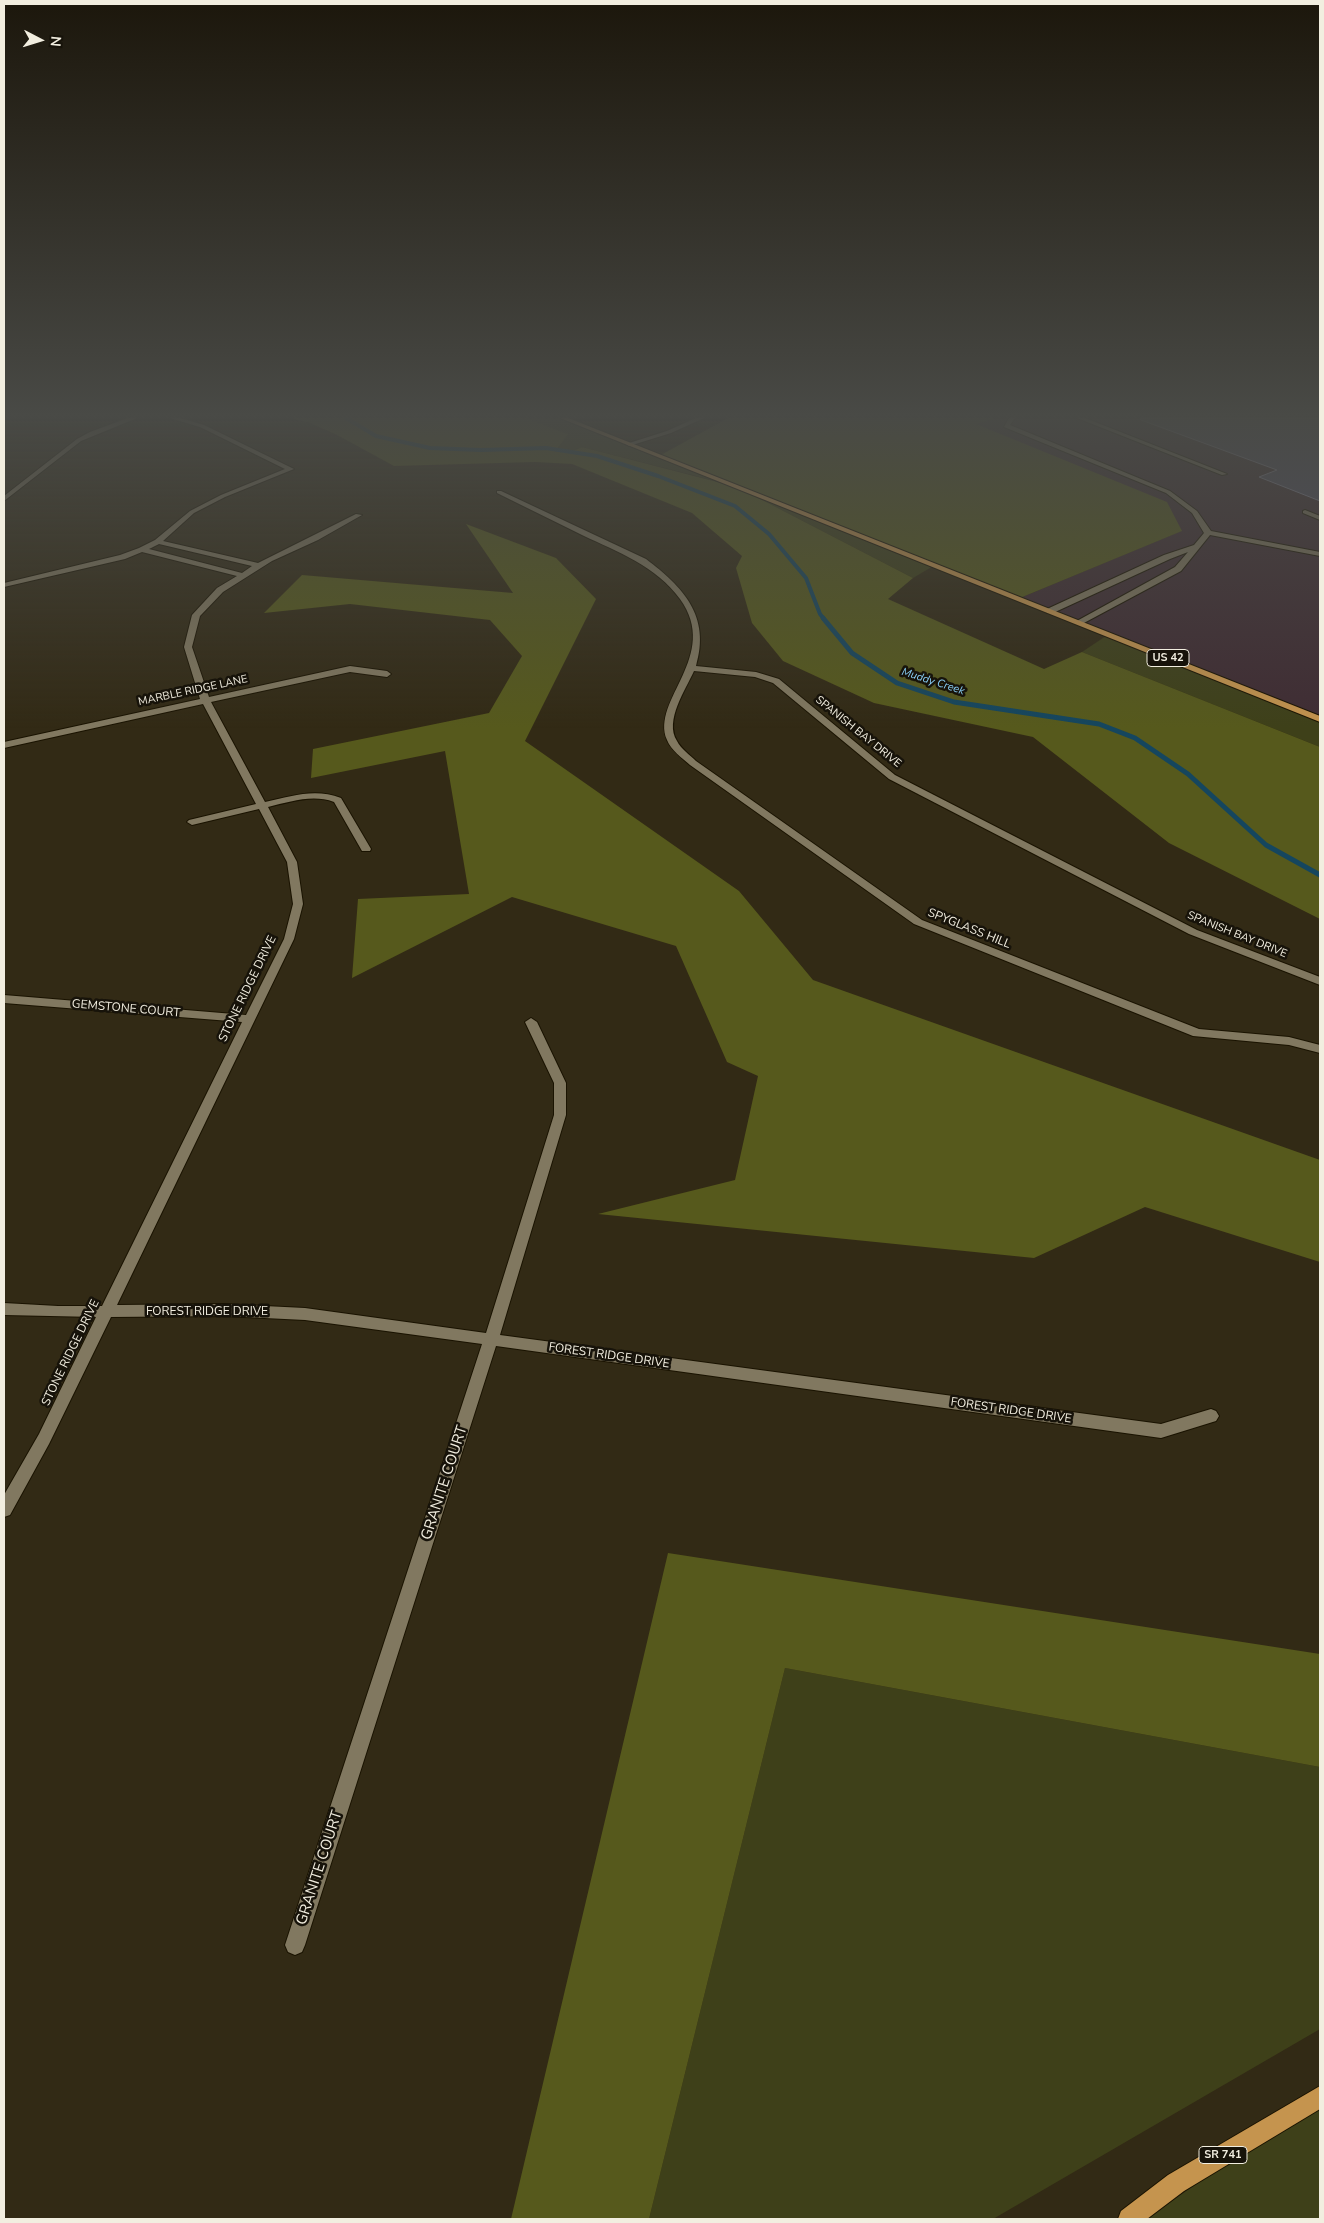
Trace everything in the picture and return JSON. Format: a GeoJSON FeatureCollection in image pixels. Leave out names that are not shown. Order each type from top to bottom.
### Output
{"type":"FeatureCollection","features":[{"type":"Feature","properties":{"kind":"main road","name":"US 42"},"geometry":{"type":"LineString","coordinates":[[826,522],[1320,719]]}},
{"type":"Feature","properties":{"kind":"main road","name":"SR 741"},"geometry":{"type":"LineString","coordinates":[[1129,2219],[1176,2183],[1320,2097]]}},
{"type":"Feature","properties":{"kind":"street"},"geometry":{"type":"LineString","coordinates":[[4,586],[122,557],[142,550],[158,542],[181,522]]}},
{"type":"Feature","properties":{"kind":"street","name":"STONE RIDGE DRIVE"},"geometry":{"type":"LineString","coordinates":[[4,1510],[44,1439],[289,939],[298,904],[292,862],[205,700],[188,647],[196,616],[220,590],[257,565],[344,522]]}},
{"type":"Feature","properties":{"kind":"street"},"geometry":{"type":"LineString","coordinates":[[561,522],[643,561],[661,574],[687,601],[696,622],[698,641],[692,668]]}},
{"type":"Feature","properties":{"kind":"street"},"geometry":{"type":"LineString","coordinates":[[1201,522],[1208,533],[1320,554]]}},
{"type":"Feature","properties":{"kind":"street"},"geometry":{"type":"LineString","coordinates":[[1079,622],[1178,569],[1208,533]]}},
{"type":"Feature","properties":{"kind":"street"},"geometry":{"type":"LineString","coordinates":[[158,542],[257,565]]}},
{"type":"Feature","properties":{"kind":"street"},"geometry":{"type":"LineString","coordinates":[[1050,610],[1168,556],[1198,546]]}},
{"type":"Feature","properties":{"kind":"street"},"geometry":{"type":"LineString","coordinates":[[142,550],[243,574]]}},
{"type":"Feature","properties":{"kind":"street","name":"SPANISH BAY DRIVE"},"geometry":{"type":"LineString","coordinates":[[692,668],[756,675],[776,681],[892,777],[1193,932],[1320,981]]}},
{"type":"Feature","properties":{"kind":"street","name":"SPYGLASS HILL"},"geometry":{"type":"LineString","coordinates":[[692,668],[668,717],[671,741],[693,764],[918,922],[1197,1032],[1289,1041],[1320,1049]]}},
{"type":"Feature","properties":{"kind":"street","name":"MARBLE RIDGE LANE"},"geometry":{"type":"LineString","coordinates":[[4,745],[350,669],[387,674]]}},
{"type":"Feature","properties":{"kind":"street"},"geometry":{"type":"LineString","coordinates":[[192,822],[309,795],[327,796],[338,800],[366,849]]}},
{"type":"Feature","properties":{"kind":"street","name":"GEMSTONE COURT"},"geometry":{"type":"LineString","coordinates":[[4,999],[249,1019]]}},
{"type":"Feature","properties":{"kind":"street","name":"GRANITE COURT"},"geometry":{"type":"LineString","coordinates":[[295,1945],[491,1340],[560,1115],[560,1083],[531,1022]]}},
{"type":"Feature","properties":{"kind":"street","name":"FOREST RIDGE DRIVE"},"geometry":{"type":"LineString","coordinates":[[4,1309],[106,1312],[224,1310],[305,1314],[406,1326],[491,1340],[1161,1431],[1211,1416]]}},
{"type":"Feature","properties":{"kind":"shaded area"},"geometry":{"type":"Polygon","coordinates":[[[702,522],[804,522],[913,578],[888,599],[1044,669],[1082,652],[1320,747],[1320,919],[1169,843],[1033,737],[874,703],[783,661],[752,623],[736,568],[742,556],[702,522]]]}},
{"type":"Feature","properties":{"kind":"shaded area"},"geometry":{"type":"Polygon","coordinates":[[[825,522],[1177,522],[1182,531],[1020,598],[825,522]]]}},
{"type":"Feature","properties":{"kind":"shaded area"},"geometry":{"type":"Polygon","coordinates":[[[1163,522],[1320,522],[1320,719],[1020,598],[1181,531],[1163,522]]]}},
{"type":"Feature","properties":{"kind":"shaded area"},"geometry":{"type":"Polygon","coordinates":[[[466,524],[556,558],[596,599],[525,741],[739,891],[813,980],[1320,1160],[1320,1262],[1145,1207],[1034,1258],[598,1214],[735,1180],[758,1076],[727,1062],[676,946],[512,897],[352,978],[358,899],[469,894],[445,751],[311,778],[313,749],[489,713],[522,656],[490,620],[350,604],[264,613],[302,575],[513,593],[466,524]]]}},
{"type":"Feature","properties":{"kind":"shaded area"},"geometry":{"type":"Polygon","coordinates":[[[668,1553],[1320,1654],[1320,1767],[785,1668],[649,2219],[511,2219],[668,1553]]]}},
{"type":"Feature","properties":{"kind":"green space"},"geometry":{"type":"Polygon","coordinates":[[[804,522],[826,522],[935,565],[913,578],[804,522]]]}},
{"type":"Feature","properties":{"kind":"green space"},"geometry":{"type":"Polygon","coordinates":[[[1109,634],[1320,719],[1320,747],[1082,652],[1109,634]]]}},
{"type":"Feature","properties":{"kind":"green space"},"geometry":{"type":"Polygon","coordinates":[[[785,1668],[1320,1767],[1320,2029],[993,2219],[649,2219],[785,1668]]]}},
{"type":"Feature","properties":{"kind":"green space"},"geometry":{"type":"Polygon","coordinates":[[[1320,2098],[1320,2219],[1146,2219],[1320,2098]]]}},
{"type":"Feature","properties":{"kind":"waterway","name":"Muddy Creek"},"geometry":{"type":"LineString","coordinates":[[754,522],[769,534],[806,578],[820,614],[824,619]]}},
{"type":"Feature","properties":{"kind":"waterway","name":"Muddy Creek"},"geometry":{"type":"LineString","coordinates":[[823,618],[852,653],[897,683],[954,702],[1099,724],[1135,738],[1188,774],[1266,845],[1320,875]]}}]}
